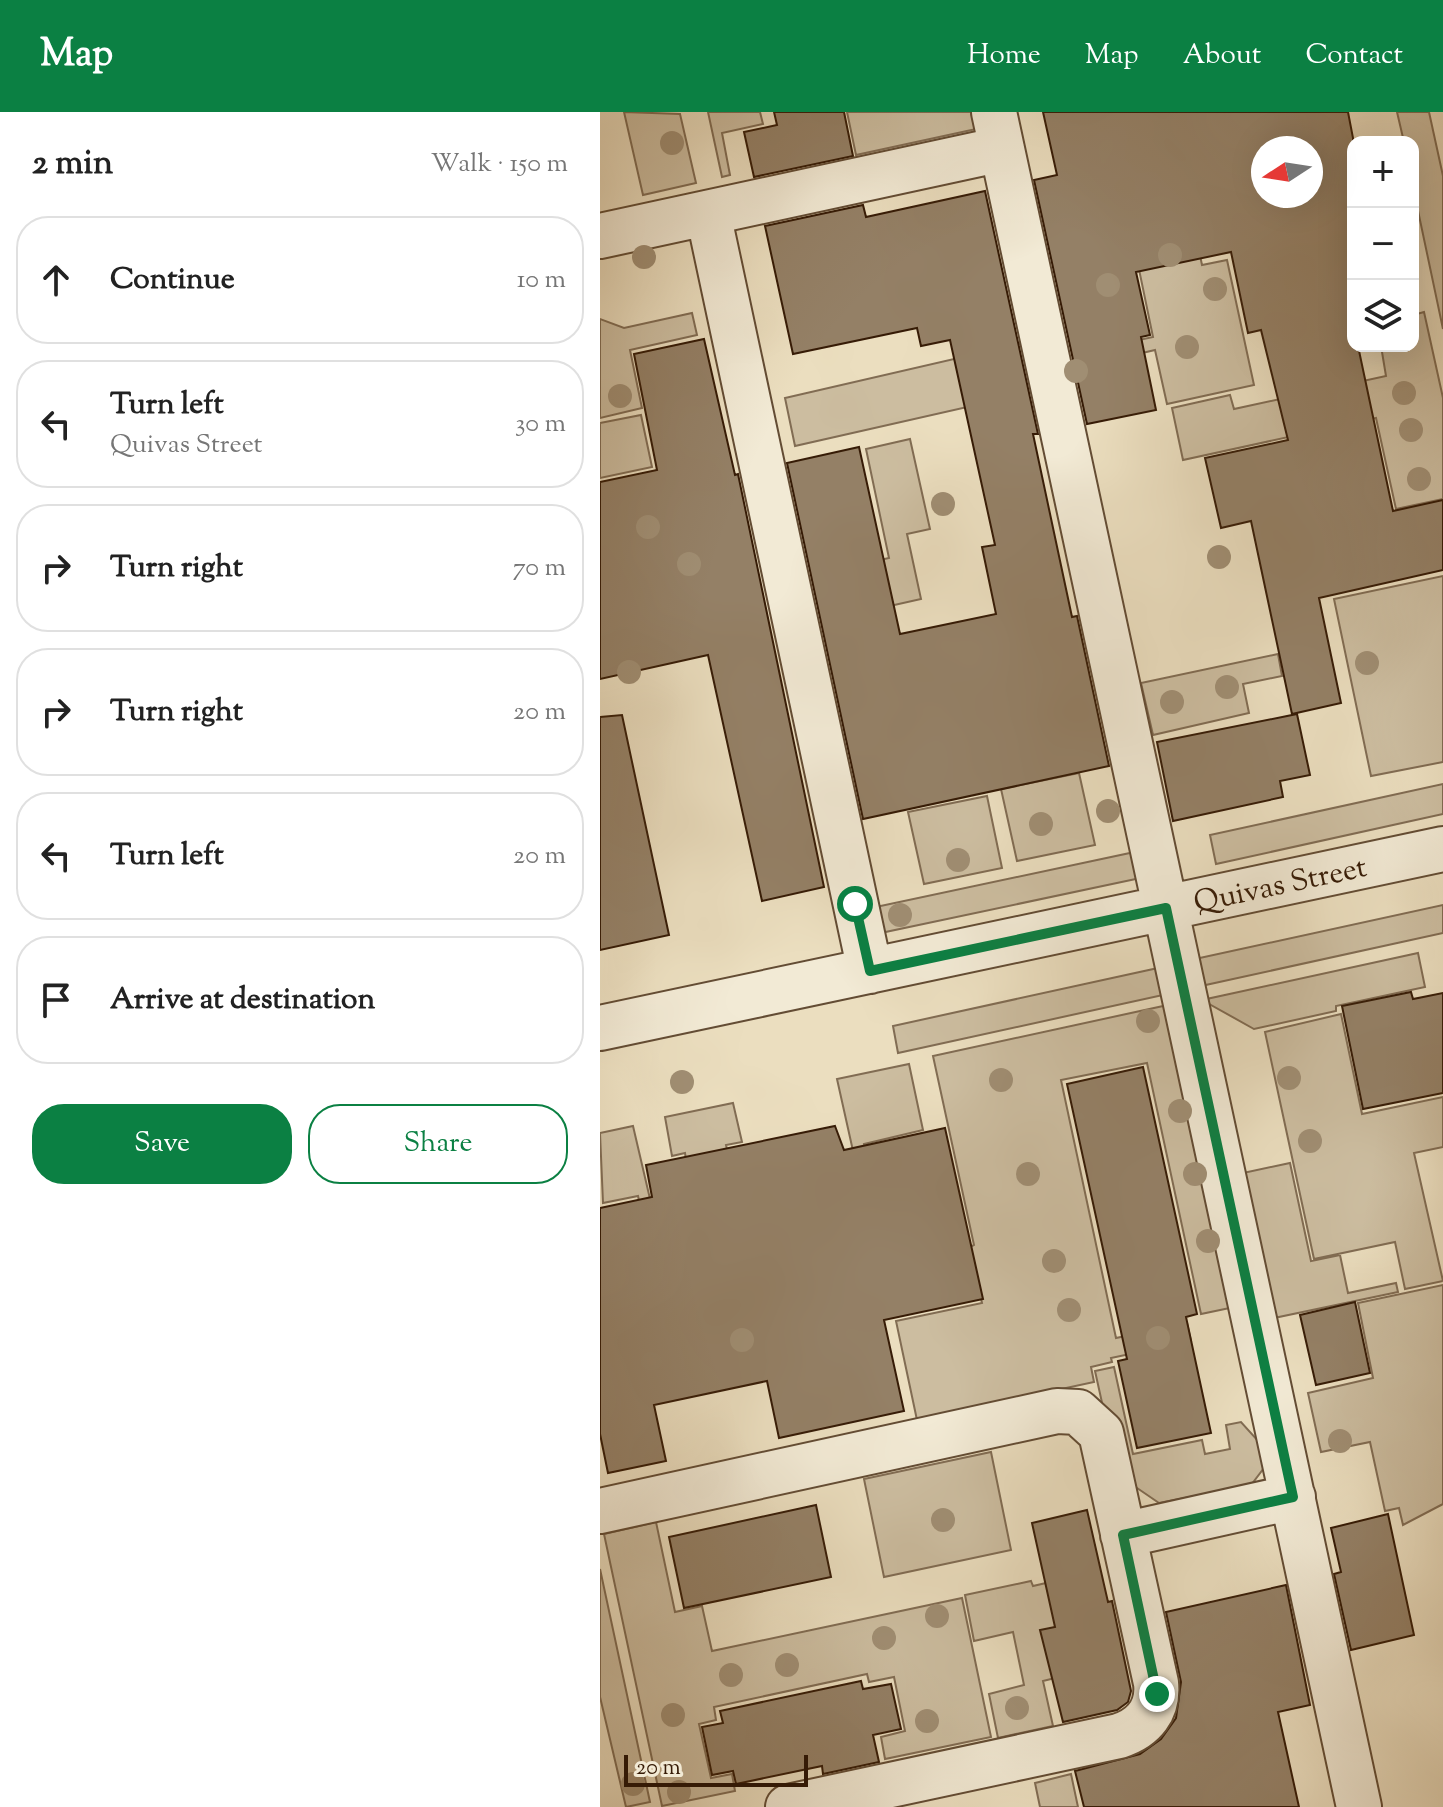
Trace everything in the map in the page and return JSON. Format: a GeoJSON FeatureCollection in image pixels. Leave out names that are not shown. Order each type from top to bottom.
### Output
{"type":"FeatureCollection","features":[{"type":"Feature","properties":{"kind":"street"},"geometry":{"type":"LineString","coordinates":[[600,236],[708,213],[998,131],[1359,1807]]}},
{"type":"Feature","properties":{"kind":"street"},"geometry":{"type":"LineString","coordinates":[[708,213],[870,971]]}},
{"type":"Feature","properties":{"kind":"street","name":"Quivas Street"},"geometry":{"type":"LineString","coordinates":[[600,1028],[1443,849]]}},
{"type":"Feature","properties":{"kind":"street"},"geometry":{"type":"LineString","coordinates":[[600,1511],[1068,1410],[1088,1417],[1101,1433],[1157,1694],[1150,1715],[1142,1725],[1119,1736],[788,1807]]}},
{"type":"Feature","properties":{"kind":"street"},"geometry":{"type":"LineString","coordinates":[[1123,1535],[1293,1497]]}},
{"type":"Feature","properties":{"kind":"shaded area"},"geometry":{"type":"Polygon","coordinates":[[[624,112],[680,114],[696,183],[643,195],[624,112]]]}},
{"type":"Feature","properties":{"kind":"shaded area"},"geometry":{"type":"Polygon","coordinates":[[[708,112],[760,112],[763,124],[722,133],[730,175],[722,177],[708,112]]]}},
{"type":"Feature","properties":{"kind":"shaded area"},"geometry":{"type":"Polygon","coordinates":[[[847,112],[987,112],[990,126],[856,155],[847,112]]]}},
{"type":"Feature","properties":{"kind":"shaded area"},"geometry":{"type":"Polygon","coordinates":[[[1397,112],[1429,112],[1443,176],[1443,329],[1419,215],[1419,136],[1403,136],[1397,112]]]}},
{"type":"Feature","properties":{"kind":"shaded area"},"geometry":{"type":"Polygon","coordinates":[[[1196,236],[1202,265],[1227,260],[1254,385],[1167,404],[1155,350],[1091,365],[1088,351],[1153,337],[1135,250],[1196,236]]]}},
{"type":"Feature","properties":{"kind":"shaded area"},"geometry":{"type":"Polygon","coordinates":[[[1424,312],[1443,398],[1443,499],[1396,509],[1376,418],[1183,460],[1172,408],[1230,395],[1234,409],[1386,376],[1382,352],[1419,352],[1419,313],[1424,312]]]}},
{"type":"Feature","properties":{"kind":"shaded area"},"geometry":{"type":"Polygon","coordinates":[[[692,313],[697,335],[630,350],[642,408],[600,418],[600,319],[624,328],[692,313]]]}},
{"type":"Feature","properties":{"kind":"shaded area"},"geometry":{"type":"Polygon","coordinates":[[[1023,343],[1033,392],[795,446],[785,398],[1023,343]]]}},
{"type":"Feature","properties":{"kind":"shaded area"},"geometry":{"type":"Polygon","coordinates":[[[641,415],[652,467],[600,478],[600,423],[641,415]]]}},
{"type":"Feature","properties":{"kind":"shaded area"},"geometry":{"type":"Polygon","coordinates":[[[910,439],[930,529],[907,534],[921,599],[841,617],[844,568],[889,558],[866,449],[910,439]]]}},
{"type":"Feature","properties":{"kind":"shaded area"},"geometry":{"type":"Polygon","coordinates":[[[1443,576],[1443,762],[1371,776],[1334,599],[1443,576]]]}},
{"type":"Feature","properties":{"kind":"shaded area"},"geometry":{"type":"Polygon","coordinates":[[[1278,654],[1282,676],[1243,684],[1249,713],[1153,735],[1141,683],[1278,654]]]}},
{"type":"Feature","properties":{"kind":"shaded area"},"geometry":{"type":"Polygon","coordinates":[[[1079,773],[1095,845],[1017,861],[1001,789],[1079,773]]]}},
{"type":"Feature","properties":{"kind":"shaded area"},"geometry":{"type":"Polygon","coordinates":[[[1443,784],[1443,814],[1216,864],[1210,835],[1443,784]]]}},
{"type":"Feature","properties":{"kind":"shaded area"},"geometry":{"type":"Polygon","coordinates":[[[987,796],[1002,868],[924,884],[908,812],[987,796]]]}},
{"type":"Feature","properties":{"kind":"shaded area"},"geometry":{"type":"Polygon","coordinates":[[[1144,850],[1150,876],[876,934],[871,908],[1144,850]]]}},
{"type":"Feature","properties":{"kind":"shaded area"},"geometry":{"type":"Polygon","coordinates":[[[1443,905],[1443,933],[1201,986],[1195,959],[1443,905]]]}},
{"type":"Feature","properties":{"kind":"shaded area"},"geometry":{"type":"Polygon","coordinates":[[[1418,953],[1425,987],[1336,1006],[1336,1011],[1254,1029],[1202,1000],[1418,953]]]}},
{"type":"Feature","properties":{"kind":"shaded area"},"geometry":{"type":"Polygon","coordinates":[[[1158,968],[1163,995],[898,1053],[893,1026],[1158,968]]]}},
{"type":"Feature","properties":{"kind":"shaded area"},"geometry":{"type":"Polygon","coordinates":[[[1177,1003],[1244,1305],[1201,1314],[1147,1063],[1061,1080],[1116,1338],[1187,1323],[1191,1341],[1111,1358],[1112,1362],[1091,1367],[1094,1382],[917,1420],[896,1321],[982,1303],[970,1247],[974,1245],[933,1056],[1177,1003]]]}},
{"type":"Feature","properties":{"kind":"shaded area"},"geometry":{"type":"Polygon","coordinates":[[[1341,1014],[1362,1114],[1443,1097],[1443,1147],[1414,1153],[1443,1281],[1405,1289],[1395,1242],[1314,1259],[1265,1032],[1341,1014]]]}},
{"type":"Feature","properties":{"kind":"shaded area"},"geometry":{"type":"Polygon","coordinates":[[[909,1064],[923,1130],[864,1144],[901,1315],[890,1317],[837,1079],[909,1064]]]}},
{"type":"Feature","properties":{"kind":"shaded area"},"geometry":{"type":"Polygon","coordinates":[[[733,1103],[742,1142],[726,1145],[729,1158],[687,1167],[685,1153],[672,1156],[665,1117],[733,1103]]]}},
{"type":"Feature","properties":{"kind":"shaded area"},"geometry":{"type":"Polygon","coordinates":[[[633,1126],[654,1216],[643,1219],[638,1196],[603,1203],[600,1133],[633,1126]]]}},
{"type":"Feature","properties":{"kind":"shaded area"},"geometry":{"type":"Polygon","coordinates":[[[1290,1163],[1311,1261],[1340,1255],[1348,1293],[1396,1283],[1398,1292],[1274,1318],[1243,1173],[1290,1163]]]}},
{"type":"Feature","properties":{"kind":"shaded area"},"geometry":{"type":"Polygon","coordinates":[[[1443,1285],[1443,1504],[1403,1525],[1399,1508],[1385,1511],[1370,1442],[1321,1452],[1308,1393],[1373,1378],[1358,1303],[1443,1285]]]}},
{"type":"Feature","properties":{"kind":"shaded area"},"geometry":{"type":"Polygon","coordinates":[[[1114,1367],[1133,1454],[1202,1440],[1205,1454],[1230,1449],[1226,1425],[1241,1422],[1269,1453],[1270,1460],[1251,1485],[1159,1503],[1118,1475],[1095,1371],[1114,1367]]]}},
{"type":"Feature","properties":{"kind":"shaded area"},"geometry":{"type":"Polygon","coordinates":[[[991,1452],[1011,1550],[884,1577],[864,1479],[991,1452]]]}},
{"type":"Feature","properties":{"kind":"shaded area"},"geometry":{"type":"Polygon","coordinates":[[[656,1522],[675,1612],[702,1606],[712,1651],[962,1598],[991,1737],[885,1759],[881,1737],[905,1731],[894,1677],[869,1682],[867,1674],[714,1707],[716,1720],[699,1724],[711,1778],[732,1774],[735,1791],[662,1806],[604,1534],[656,1522]]]}},
{"type":"Feature","properties":{"kind":"shaded area"},"geometry":{"type":"Polygon","coordinates":[[[600,1569],[650,1802],[626,1807],[600,1697],[600,1569]]]}},
{"type":"Feature","properties":{"kind":"shaded area"},"geometry":{"type":"Polygon","coordinates":[[[1031,1581],[1033,1586],[1046,1583],[1067,1675],[1043,1681],[1053,1726],[998,1738],[989,1694],[1024,1685],[1013,1632],[974,1641],[965,1595],[1031,1581]]]}},
{"type":"Feature","properties":{"kind":"shaded area"},"geometry":{"type":"Polygon","coordinates":[[[1071,1774],[1078,1807],[1040,1807],[1035,1783],[1071,1774]]]}},
{"type":"Feature","properties":{"kind":"building"},"geometry":{"type":"Polygon","coordinates":[[[774,112],[844,112],[853,156],[754,177],[744,132],[777,125],[774,112]]]}},
{"type":"Feature","properties":{"kind":"building"},"geometry":{"type":"Polygon","coordinates":[[[1043,112],[1348,112],[1353,136],[1347,136],[1347,352],[1359,352],[1393,511],[1443,500],[1443,570],[1319,598],[1341,703],[1292,714],[1251,521],[1221,528],[1205,458],[1288,440],[1261,330],[1248,333],[1231,252],[1136,272],[1150,335],[1141,337],[1156,410],[1087,424],[1034,180],[1057,175],[1043,112]]]}},
{"type":"Feature","properties":{"kind":"building"},"geometry":{"type":"Polygon","coordinates":[[[985,191],[1038,434],[1033,434],[1072,617],[1077,616],[1109,766],[863,819],[787,463],[859,447],[900,634],[996,614],[982,547],[995,545],[950,340],[921,346],[917,328],[793,354],[765,226],[863,205],[866,217],[985,191]]]}},
{"type":"Feature","properties":{"kind":"building"},"geometry":{"type":"Polygon","coordinates":[[[704,339],[735,475],[738,474],[824,887],[762,901],[708,655],[600,679],[600,482],[657,470],[634,354],[704,339]]]}},
{"type":"Feature","properties":{"kind":"building"},"geometry":{"type":"Polygon","coordinates":[[[1297,714],[1310,775],[1280,781],[1283,797],[1173,821],[1157,742],[1297,714]]]}},
{"type":"Feature","properties":{"kind":"building"},"geometry":{"type":"Polygon","coordinates":[[[622,715],[669,935],[600,950],[600,717],[622,715]]]}},
{"type":"Feature","properties":{"kind":"building"},"geometry":{"type":"Polygon","coordinates":[[[1411,992],[1413,999],[1443,993],[1443,1093],[1363,1109],[1342,1006],[1411,992]]]}},
{"type":"Feature","properties":{"kind":"building"},"geometry":{"type":"Polygon","coordinates":[[[1143,1067],[1197,1314],[1186,1317],[1211,1433],[1137,1448],[1118,1361],[1127,1359],[1067,1084],[1143,1067]]]}},
{"type":"Feature","properties":{"kind":"building"},"geometry":{"type":"Polygon","coordinates":[[[835,1126],[844,1150],[945,1128],[983,1299],[884,1320],[904,1411],[779,1438],[767,1381],[654,1405],[666,1461],[608,1473],[600,1434],[600,1208],[652,1197],[646,1165],[835,1126]]]}},
{"type":"Feature","properties":{"kind":"building"},"geometry":{"type":"Polygon","coordinates":[[[1355,1302],[1370,1373],[1316,1385],[1300,1315],[1355,1302]]]}},
{"type":"Feature","properties":{"kind":"building"},"geometry":{"type":"Polygon","coordinates":[[[816,1505],[831,1577],[684,1608],[669,1537],[816,1505]]]}},
{"type":"Feature","properties":{"kind":"building"},"geometry":{"type":"Polygon","coordinates":[[[1087,1510],[1108,1602],[1112,1601],[1131,1691],[1128,1702],[1117,1710],[1063,1722],[1040,1630],[1055,1627],[1032,1523],[1087,1510]]]}},
{"type":"Feature","properties":{"kind":"building"},"geometry":{"type":"Polygon","coordinates":[[[1388,1514],[1414,1635],[1351,1650],[1334,1574],[1341,1572],[1331,1528],[1388,1514]]]}},
{"type":"Feature","properties":{"kind":"building"},"geometry":{"type":"Polygon","coordinates":[[[1286,1585],[1310,1705],[1278,1712],[1299,1807],[1084,1807],[1075,1771],[1140,1754],[1161,1739],[1176,1718],[1181,1682],[1166,1612],[1286,1585]]]}},
{"type":"Feature","properties":{"kind":"building"},"geometry":{"type":"Polygon","coordinates":[[[861,1681],[863,1689],[891,1684],[901,1729],[873,1735],[879,1762],[823,1774],[822,1766],[736,1784],[733,1771],[712,1775],[702,1727],[723,1723],[720,1711],[861,1681]]]}},
{"type":"Feature","properties":{"kind":"route"},"geometry":{"type":"LineString","coordinates":[[855,904],[870,971],[1166,908],[1293,1497],[1123,1535],[1157,1694]]}}]}
